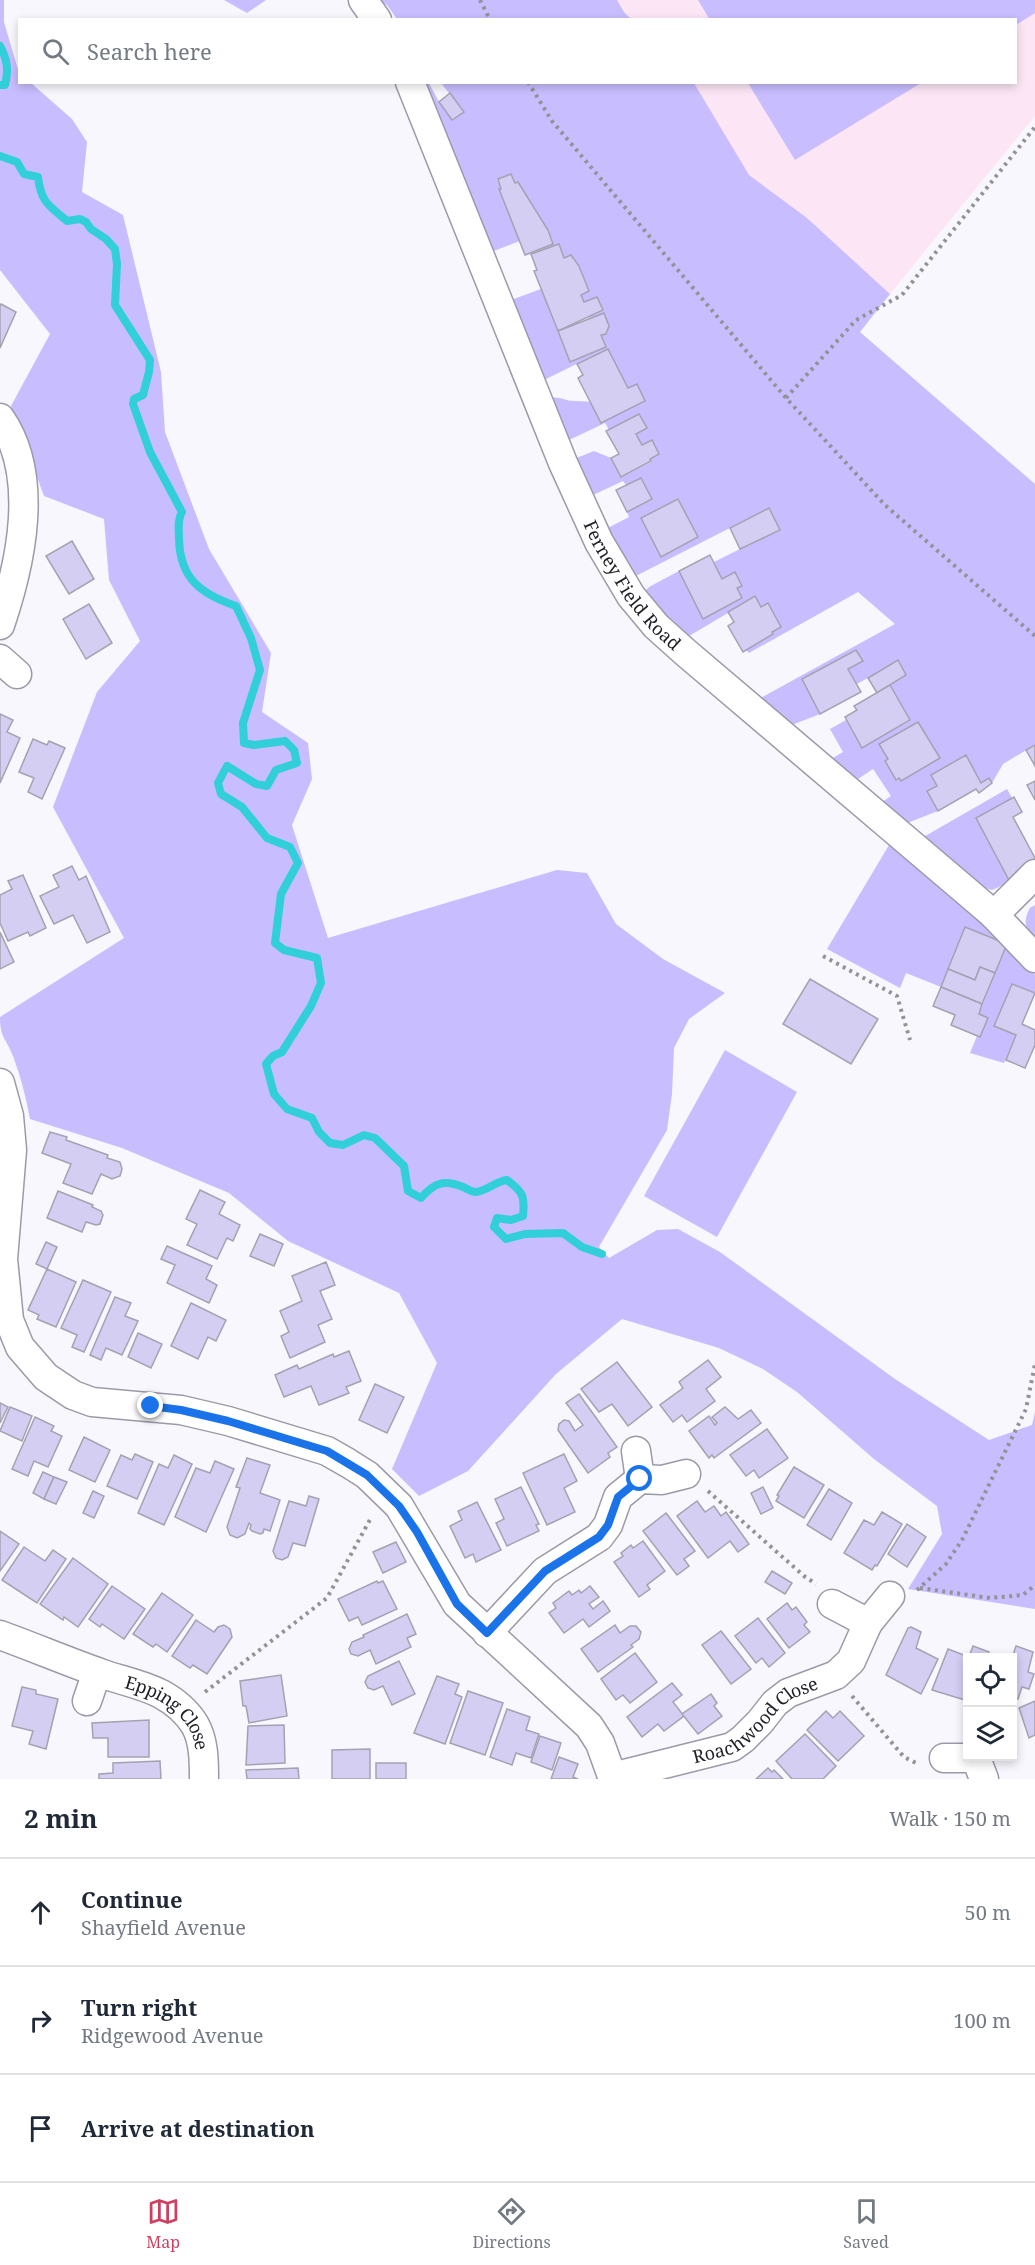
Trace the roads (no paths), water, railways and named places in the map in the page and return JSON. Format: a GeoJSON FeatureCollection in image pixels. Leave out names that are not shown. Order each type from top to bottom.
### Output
{"type":"FeatureCollection","features":[{"type":"Feature","properties":{"kind":"street"},"geometry":{"type":"LineString","coordinates":[[363,0],[376,18]]}},
{"type":"Feature","properties":{"kind":"street","name":"Ferney Field Road"},"geometry":{"type":"LineString","coordinates":[[411,84],[563,464],[599,542],[631,596],[656,626],[685,652],[994,915],[1035,957]]}},
{"type":"Feature","properties":{"kind":"street"},"geometry":{"type":"LineString","coordinates":[[0,418],[11,434],[22,472],[23,502],[21,532],[10,595],[0,625]]}},
{"type":"Feature","properties":{"kind":"street"},"geometry":{"type":"LineString","coordinates":[[994,915],[1035,874]]}},
{"type":"Feature","properties":{"kind":"street"},"geometry":{"type":"LineString","coordinates":[[0,1083],[9,1116],[12,1150],[2,1259],[9,1320],[20,1347],[46,1377],[73,1395],[92,1402],[181,1410],[228,1421],[327,1451],[367,1475],[399,1506],[417,1532],[457,1604],[589,1726],[600,1743],[613,1778]]}},
{"type":"Feature","properties":{"kind":"street"},"geometry":{"type":"LineString","coordinates":[[636,1450],[640,1479]]}},
{"type":"Feature","properties":{"kind":"street"},"geometry":{"type":"LineString","coordinates":[[487,1633],[545,1571],[599,1537],[608,1525],[618,1497],[640,1479],[662,1480],[686,1474]]}},
{"type":"Feature","properties":{"kind":"street","name":"Roachwood Close"},"geometry":{"type":"LineString","coordinates":[[613,1778],[732,1747],[743,1739],[775,1703],[788,1693],[836,1675],[851,1661],[868,1623],[890,1596]]}},
{"type":"Feature","properties":{"kind":"street"},"geometry":{"type":"LineString","coordinates":[[832,1604],[868,1623]]}},
{"type":"Feature","properties":{"kind":"street","name":"Epping Close"},"geometry":{"type":"LineString","coordinates":[[0,1635],[159,1693],[183,1710],[195,1725],[204,1753],[204,1779]]}},
{"type":"Feature","properties":{"kind":"street","name":"Epping Close"},"geometry":{"type":"LineString","coordinates":[[87,1701],[97,1672]]}},
{"type":"Feature","properties":{"kind":"street"},"geometry":{"type":"LineString","coordinates":[[944,1758],[979,1765]]}},
{"type":"Feature","properties":{"kind":"waterway"},"geometry":{"type":"LineString","coordinates":[[0,46],[7,69],[5,85],[0,85]]}},
{"type":"Feature","properties":{"kind":"waterway"},"geometry":{"type":"LineString","coordinates":[[0,156],[17,162],[24,174],[38,177],[43,198],[67,221],[80,219],[86,222],[115,249],[117,264],[115,305],[150,360],[143,395],[134,399],[133,404],[150,452],[182,512],[179,518],[179,529],[183,565],[188,575],[203,590],[236,606],[251,638],[260,670],[243,723],[244,743],[254,745],[285,741],[294,750],[297,763],[276,770],[267,786],[256,784],[227,766],[218,783],[221,794],[242,807],[267,838],[290,847],[298,863],[281,894],[275,943],[284,950],[317,958],[321,983],[311,1006],[282,1052],[273,1056],[266,1064],[274,1094],[287,1109],[312,1118],[319,1132],[330,1143],[343,1145],[364,1135],[375,1138],[404,1166],[408,1191],[421,1198],[430,1189],[440,1184],[450,1183],[476,1192],[507,1180],[522,1195],[524,1209],[523,1216],[511,1220],[497,1218],[494,1227],[506,1239],[525,1234],[563,1233],[582,1247],[602,1254]]}}]}
